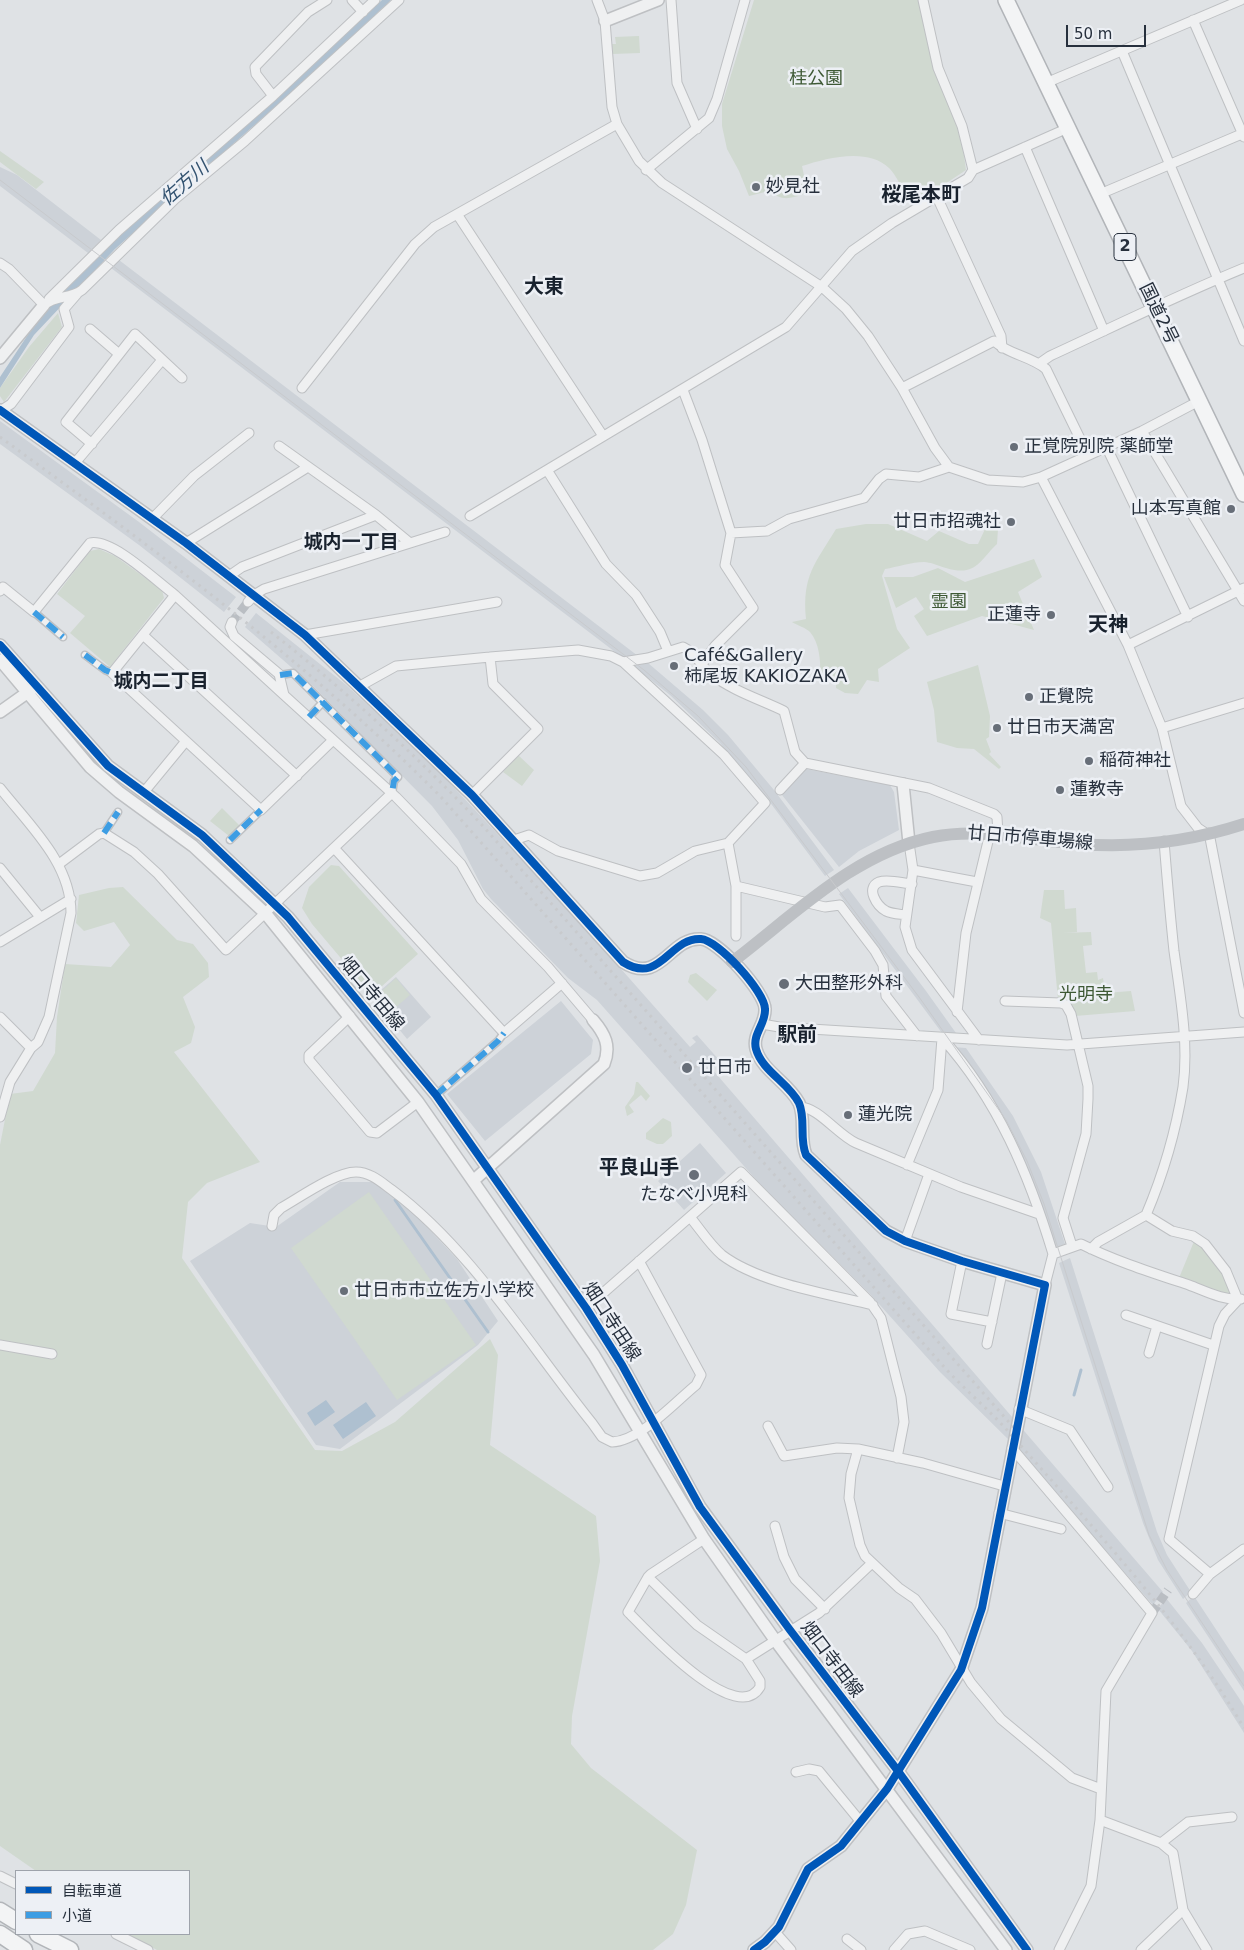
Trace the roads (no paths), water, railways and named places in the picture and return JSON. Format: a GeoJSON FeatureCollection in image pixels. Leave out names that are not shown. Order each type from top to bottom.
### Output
{"type":"FeatureCollection","features":[{"type":"Feature","properties":{"kind":"highway","name":"国道2号"},"geometry":{"type":"LineString","coordinates":[[1006,0],[1244,494]]}},
{"type":"Feature","properties":{"kind":"highway"},"geometry":{"type":"LineString","coordinates":[[0,1911],[15,1920]]}},
{"type":"Feature","properties":{"kind":"highway"},"geometry":{"type":"LineString","coordinates":[[0,1934],[24,1950]]}},
{"type":"Feature","properties":{"kind":"highway"},"geometry":{"type":"LineString","coordinates":[[40,1935],[64,1950]]}},
{"type":"Feature","properties":{"kind":"highway"},"geometry":{"type":"LineString","coordinates":[[40,1935],[70,1950]]}},
{"type":"Feature","properties":{"kind":"main road","name":"廿日市停車場線"},"geometry":{"type":"LineString","coordinates":[[732,962],[807,904],[859,867],[910,843],[951,834],[994,834],[1095,845],[1164,841],[1208,834],[1244,824]]}},
{"type":"Feature","properties":{"kind":"street"},"geometry":{"type":"LineString","coordinates":[[273,96],[256,74],[255,67],[308,12],[327,0]]}},
{"type":"Feature","properties":{"kind":"street"},"geometry":{"type":"LineString","coordinates":[[352,0],[362,12]]}},
{"type":"Feature","properties":{"kind":"street"},"geometry":{"type":"LineString","coordinates":[[375,0],[175,190],[76,294],[64,309],[69,327],[11,404],[0,411],[75,462],[186,543],[229,576],[251,598],[305,635],[472,795],[628,965],[643,969],[654,967],[683,943],[698,939],[708,940],[716,945],[763,999],[765,1014],[756,1036],[756,1050],[792,1093],[800,1107],[802,1147],[806,1155],[886,1231],[905,1241],[962,1261],[1045,1285]]}},
{"type":"Feature","properties":{"kind":"street"},"geometry":{"type":"LineString","coordinates":[[0,358],[44,305],[119,230],[245,141],[398,0]]}},
{"type":"Feature","properties":{"kind":"street"},"geometry":{"type":"LineString","coordinates":[[597,0],[605,21],[608,86],[618,124],[646,170],[662,183],[822,287],[846,309],[868,336],[902,388],[935,448],[949,467]]}},
{"type":"Feature","properties":{"kind":"street"},"geometry":{"type":"LineString","coordinates":[[605,21],[658,0]]}},
{"type":"Feature","properties":{"kind":"street"},"geometry":{"type":"LineString","coordinates":[[671,0],[677,83],[697,129]]}},
{"type":"Feature","properties":{"kind":"street"},"geometry":{"type":"LineString","coordinates":[[646,170],[709,118],[717,99],[745,0]]}},
{"type":"Feature","properties":{"kind":"street"},"geometry":{"type":"LineString","coordinates":[[923,0],[936,61],[962,126],[973,170]]}},
{"type":"Feature","properties":{"kind":"street"},"geometry":{"type":"LineString","coordinates":[[1046,83],[1241,0]]}},
{"type":"Feature","properties":{"kind":"street"},"geometry":{"type":"LineString","coordinates":[[1100,194],[1244,135],[1193,20]]}},
{"type":"Feature","properties":{"kind":"street"},"geometry":{"type":"LineString","coordinates":[[1122,51],[1244,341]]}},
{"type":"Feature","properties":{"kind":"street"},"geometry":{"type":"LineString","coordinates":[[302,388],[415,244],[434,227],[618,124]]}},
{"type":"Feature","properties":{"kind":"street"},"geometry":{"type":"LineString","coordinates":[[470,516],[786,327],[852,251],[892,223],[968,178],[973,170],[1068,128]]}},
{"type":"Feature","properties":{"kind":"street"},"geometry":{"type":"LineString","coordinates":[[1025,147],[1104,331]]}},
{"type":"Feature","properties":{"kind":"street"},"geometry":{"type":"LineString","coordinates":[[936,197],[1001,336],[1002,348]]}},
{"type":"Feature","properties":{"kind":"street"},"geometry":{"type":"LineString","coordinates":[[457,214],[604,436]]}},
{"type":"Feature","properties":{"kind":"street"},"geometry":{"type":"LineString","coordinates":[[0,263],[9,269],[44,305]]}},
{"type":"Feature","properties":{"kind":"street"},"geometry":{"type":"LineString","coordinates":[[1040,363],[1050,356],[1154,307],[1244,268]]}},
{"type":"Feature","properties":{"kind":"street"},"geometry":{"type":"LineString","coordinates":[[44,305],[59,297],[76,294]]}},
{"type":"Feature","properties":{"kind":"street"},"geometry":{"type":"LineString","coordinates":[[90,329],[119,354]]}},
{"type":"Feature","properties":{"kind":"street"},"geometry":{"type":"LineString","coordinates":[[92,444],[66,422],[135,334],[182,378]]}},
{"type":"Feature","properties":{"kind":"street"},"geometry":{"type":"LineString","coordinates":[[902,388],[994,341],[1002,348],[1040,363],[1046,369],[1088,456]]}},
{"type":"Feature","properties":{"kind":"street"},"geometry":{"type":"LineString","coordinates":[[75,462],[162,360]]}},
{"type":"Feature","properties":{"kind":"street"},"geometry":{"type":"LineString","coordinates":[[683,390],[702,440],[731,534],[725,565],[753,608],[715,646],[702,664]]}},
{"type":"Feature","properties":{"kind":"street"},"geometry":{"type":"LineString","coordinates":[[731,534],[767,531],[796,516],[864,498],[879,479],[886,474],[919,476],[949,467],[988,480],[1023,482],[1041,477],[1142,431],[1199,401]]}},
{"type":"Feature","properties":{"kind":"street"},"geometry":{"type":"LineString","coordinates":[[1142,431],[1241,589],[1244,601]]}},
{"type":"Feature","properties":{"kind":"street"},"geometry":{"type":"LineString","coordinates":[[152,519],[194,476],[248,433]]}},
{"type":"Feature","properties":{"kind":"street"},"geometry":{"type":"LineString","coordinates":[[279,446],[410,543]]}},
{"type":"Feature","properties":{"kind":"street"},"geometry":{"type":"LineString","coordinates":[[1106,446],[1188,617]]}},
{"type":"Feature","properties":{"kind":"street"},"geometry":{"type":"LineString","coordinates":[[186,543],[308,467]]}},
{"type":"Feature","properties":{"kind":"street"},"geometry":{"type":"LineString","coordinates":[[547,470],[606,564],[636,595],[660,632],[668,651]]}},
{"type":"Feature","properties":{"kind":"street"},"geometry":{"type":"LineString","coordinates":[[1041,477],[1128,645],[1162,728],[1181,806],[1198,828],[1208,834],[1222,893],[1244,1013]]}},
{"type":"Feature","properties":{"kind":"street"},"geometry":{"type":"LineString","coordinates":[[229,576],[242,567],[376,516]]}},
{"type":"Feature","properties":{"kind":"street"},"geometry":{"type":"LineString","coordinates":[[251,598],[264,589],[445,532]]}},
{"type":"Feature","properties":{"kind":"street"},"geometry":{"type":"LineString","coordinates":[[34,612],[90,543],[98,541],[119,552],[174,595],[392,793],[464,867],[486,904],[562,983],[593,1020],[606,1038],[607,1056],[604,1064],[474,1180]]}},
{"type":"Feature","properties":{"kind":"street"},"geometry":{"type":"LineString","coordinates":[[1,588],[34,612],[63,637]]}},
{"type":"Feature","properties":{"kind":"street"},"geometry":{"type":"LineString","coordinates":[[1128,645],[1188,617],[1241,589]]}},
{"type":"Feature","properties":{"kind":"street"},"geometry":{"type":"LineString","coordinates":[[112,673],[174,595]]}},
{"type":"Feature","properties":{"kind":"street"},"geometry":{"type":"LineString","coordinates":[[305,635],[497,602]]}},
{"type":"Feature","properties":{"kind":"street"},"geometry":{"type":"LineString","coordinates":[[232,622],[230,627],[234,636],[280,675],[284,695]]}},
{"type":"Feature","properties":{"kind":"street"},"geometry":{"type":"LineString","coordinates":[[143,635],[297,776]]}},
{"type":"Feature","properties":{"kind":"street","name":"畑口寺田線"},"geometry":{"type":"LineString","coordinates":[[0,645],[98,756],[217,848],[276,905],[436,1095],[586,1308],[622,1365],[700,1507],[790,1630],[898,1771],[1027,1950]]}},
{"type":"Feature","properties":{"kind":"street"},"geometry":{"type":"LineString","coordinates":[[622,662],[648,658],[683,647],[693,652],[709,673],[733,689],[784,712],[793,746],[804,763],[929,788],[994,814],[997,818],[994,834],[977,882],[966,933],[957,1012]]}},
{"type":"Feature","properties":{"kind":"street"},"geometry":{"type":"LineString","coordinates":[[360,686],[396,666],[578,650],[611,656],[622,662],[724,755],[765,803],[728,842],[695,851],[658,873],[640,876],[558,851],[529,836],[514,840]]}},
{"type":"Feature","properties":{"kind":"street"},"geometry":{"type":"LineString","coordinates":[[85,654],[112,673],[262,810]]}},
{"type":"Feature","properties":{"kind":"street"},"geometry":{"type":"LineString","coordinates":[[472,795],[538,729],[493,684],[490,657]]}},
{"type":"Feature","properties":{"kind":"street"},"geometry":{"type":"LineString","coordinates":[[0,660],[90,767],[119,792],[193,846],[266,914],[418,1102],[594,1355],[704,1539],[775,1640],[1006,1950]]}},
{"type":"Feature","properties":{"kind":"street"},"geometry":{"type":"LineString","coordinates":[[104,833],[134,852],[158,874],[226,950],[276,905],[392,793],[394,781],[398,777],[293,673],[280,675]]}},
{"type":"Feature","properties":{"kind":"street"},"geometry":{"type":"LineString","coordinates":[[0,712],[37,685]]}},
{"type":"Feature","properties":{"kind":"street"},"geometry":{"type":"LineString","coordinates":[[308,717],[323,702]]}},
{"type":"Feature","properties":{"kind":"street"},"geometry":{"type":"LineString","coordinates":[[1162,728],[1244,703]]}},
{"type":"Feature","properties":{"kind":"street"},"geometry":{"type":"LineString","coordinates":[[230,840],[333,740]]}},
{"type":"Feature","properties":{"kind":"street"},"geometry":{"type":"LineString","coordinates":[[144,792],[186,741]]}},
{"type":"Feature","properties":{"kind":"street"},"geometry":{"type":"LineString","coordinates":[[780,790],[804,763]]}},
{"type":"Feature","properties":{"kind":"street"},"geometry":{"type":"LineString","coordinates":[[903,784],[913,870],[906,915],[906,927],[912,950],[979,1040]]}},
{"type":"Feature","properties":{"kind":"street"},"geometry":{"type":"LineString","coordinates":[[0,788],[59,864],[69,885],[71,899],[70,920],[49,1017],[38,1042],[31,1048],[10,1082],[0,1117]]}},
{"type":"Feature","properties":{"kind":"street"},"geometry":{"type":"LineString","coordinates":[[59,864],[99,834],[104,833],[118,812]]}},
{"type":"Feature","properties":{"kind":"street"},"geometry":{"type":"LineString","coordinates":[[1091,1249],[1098,1242],[1146,1215],[1154,1196],[1171,1140],[1183,1087],[1183,1037],[1164,841]]}},
{"type":"Feature","properties":{"kind":"street"},"geometry":{"type":"LineString","coordinates":[[728,842],[736,886],[736,936]]}},
{"type":"Feature","properties":{"kind":"street"},"geometry":{"type":"LineString","coordinates":[[335,849],[504,1033]]}},
{"type":"Feature","properties":{"kind":"street"},"geometry":{"type":"LineString","coordinates":[[0,868],[40,917]]}},
{"type":"Feature","properties":{"kind":"street"},"geometry":{"type":"LineString","coordinates":[[913,870],[977,882]]}},
{"type":"Feature","properties":{"kind":"street"},"geometry":{"type":"LineString","coordinates":[[906,915],[883,909],[873,896],[873,888],[882,882],[912,884]]}},
{"type":"Feature","properties":{"kind":"street"},"geometry":{"type":"LineString","coordinates":[[736,886],[779,895],[807,904],[825,907],[840,905],[875,951],[882,965],[886,996],[916,1036]]}},
{"type":"Feature","properties":{"kind":"street"},"geometry":{"type":"LineString","coordinates":[[0,942],[71,899]]}},
{"type":"Feature","properties":{"kind":"street"},"geometry":{"type":"LineString","coordinates":[[436,1095],[562,983]]}},
{"type":"Feature","properties":{"kind":"street"},"geometry":{"type":"LineString","coordinates":[[1005,1001],[1066,1005],[1071,1014],[1088,1086],[1086,1134],[1063,1218],[1072,1246]]}},
{"type":"Feature","properties":{"kind":"street"},"geometry":{"type":"LineString","coordinates":[[350,1016],[310,1055],[309,1060],[370,1132],[377,1133],[418,1102]]}},
{"type":"Feature","properties":{"kind":"street"},"geometry":{"type":"LineString","coordinates":[[0,1017],[31,1048]]}},
{"type":"Feature","properties":{"kind":"street"},"geometry":{"type":"LineString","coordinates":[[762,1024],[779,1027],[942,1038],[1077,1045],[1244,1032]]}},
{"type":"Feature","properties":{"kind":"street"},"geometry":{"type":"LineString","coordinates":[[907,1165],[938,1090],[942,1038]]}},
{"type":"Feature","properties":{"kind":"street"},"geometry":{"type":"LineString","coordinates":[[754,1950],[775,1932],[808,1869],[841,1846],[887,1789],[957,1678],[982,1608],[1019,1409],[1053,1254],[1026,1172],[992,1103],[942,1038]]}},
{"type":"Feature","properties":{"kind":"street"},"geometry":{"type":"LineString","coordinates":[[800,1107],[810,1109],[848,1140],[929,1174],[1040,1214]]}},
{"type":"Feature","properties":{"kind":"street"},"geometry":{"type":"LineString","coordinates":[[272,1226],[274,1215],[281,1208],[340,1176],[354,1172],[368,1174],[417,1209],[467,1261],[602,1437],[617,1442],[639,1432],[653,1421],[696,1385],[701,1375],[639,1261]]}},
{"type":"Feature","properties":{"kind":"street"},"geometry":{"type":"LineString","coordinates":[[586,1308],[741,1172],[873,1305],[881,1318],[904,1422],[897,1458]]}},
{"type":"Feature","properties":{"kind":"street"},"geometry":{"type":"LineString","coordinates":[[905,1241],[929,1174]]}},
{"type":"Feature","properties":{"kind":"street"},"geometry":{"type":"LineString","coordinates":[[1146,1215],[1172,1231],[1193,1236],[1206,1244],[1226,1271],[1241,1299]]}},
{"type":"Feature","properties":{"kind":"street"},"geometry":{"type":"LineString","coordinates":[[690,1217],[721,1254],[733,1262],[790,1285],[873,1305]]}},
{"type":"Feature","properties":{"kind":"street"},"geometry":{"type":"LineString","coordinates":[[1053,1254],[1081,1244],[1203,1290],[1241,1299]]}},
{"type":"Feature","properties":{"kind":"street"},"geometry":{"type":"LineString","coordinates":[[962,1261],[951,1314],[992,1322]]}},
{"type":"Feature","properties":{"kind":"street"},"geometry":{"type":"LineString","coordinates":[[987,1344],[1002,1273]]}},
{"type":"Feature","properties":{"kind":"street"},"geometry":{"type":"LineString","coordinates":[[1210,1574],[1169,1540],[1213,1345],[1225,1314],[1241,1299]]}},
{"type":"Feature","properties":{"kind":"street"},"geometry":{"type":"LineString","coordinates":[[1126,1315],[1213,1345]]}},
{"type":"Feature","properties":{"kind":"street"},"geometry":{"type":"LineString","coordinates":[[1149,1353],[1157,1326]]}},
{"type":"Feature","properties":{"kind":"street"},"geometry":{"type":"LineString","coordinates":[[0,1344],[52,1354]]}},
{"type":"Feature","properties":{"kind":"street"},"geometry":{"type":"LineString","coordinates":[[1019,1409],[1070,1430],[1108,1487]]}},
{"type":"Feature","properties":{"kind":"street"},"geometry":{"type":"LineString","coordinates":[[768,1426],[784,1456],[837,1448],[858,1449],[1004,1486]]}},
{"type":"Feature","properties":{"kind":"street"},"geometry":{"type":"LineString","coordinates":[[1012,1448],[1152,1613],[1106,1691],[1100,1820],[1091,1886],[1059,1950]]}},
{"type":"Feature","properties":{"kind":"street"},"geometry":{"type":"LineString","coordinates":[[858,1449],[851,1474],[849,1498],[862,1551],[898,1588],[916,1599],[996,1714],[1035,1749],[1072,1778],[1101,1789]]}},
{"type":"Feature","properties":{"kind":"street"},"geometry":{"type":"LineString","coordinates":[[999,1513],[1061,1529]]}},
{"type":"Feature","properties":{"kind":"street"},"geometry":{"type":"LineString","coordinates":[[775,1526],[784,1557],[795,1579],[825,1609]]}},
{"type":"Feature","properties":{"kind":"street"},"geometry":{"type":"LineString","coordinates":[[648,1577],[698,1625],[746,1659],[760,1681],[760,1688],[752,1696],[744,1698],[704,1681],[683,1667],[628,1612],[648,1577],[704,1539]]}},
{"type":"Feature","properties":{"kind":"street"},"geometry":{"type":"LineString","coordinates":[[1193,1594],[1210,1574],[1244,1549]]}},
{"type":"Feature","properties":{"kind":"street"},"geometry":{"type":"LineString","coordinates":[[746,1659],[825,1609],[872,1563]]}},
{"type":"Feature","properties":{"kind":"street"},"geometry":{"type":"LineString","coordinates":[[796,1772],[810,1769],[819,1771],[860,1821]]}},
{"type":"Feature","properties":{"kind":"street"},"geometry":{"type":"LineString","coordinates":[[1161,1843],[1188,1822],[1232,1817]]}},
{"type":"Feature","properties":{"kind":"street"},"geometry":{"type":"LineString","coordinates":[[1100,1820],[1161,1843],[1173,1853],[1183,1910],[1207,1950]]}},
{"type":"Feature","properties":{"kind":"street"},"geometry":{"type":"LineString","coordinates":[[0,1876],[15,1884]]}},
{"type":"Feature","properties":{"kind":"street"},"geometry":{"type":"LineString","coordinates":[[1141,1950],[1183,1910]]}},
{"type":"Feature","properties":{"kind":"street"},"geometry":{"type":"LineString","coordinates":[[894,1950],[908,1934],[925,1931],[970,1950]]}},
{"type":"Feature","properties":{"kind":"street"},"geometry":{"type":"LineString","coordinates":[[775,1932],[791,1950]]}},
{"type":"Feature","properties":{"kind":"street"},"geometry":{"type":"LineString","coordinates":[[118,1935],[148,1950]]}},
{"type":"Feature","properties":{"kind":"street"},"geometry":{"type":"LineString","coordinates":[[847,1939],[861,1950]]}},
{"type":"Feature","properties":{"kind":"water","name":"佐方川"},"geometry":{"type":"Polygon","coordinates":[[[382,0],[391,0],[321,66],[115,249],[34,335],[0,388],[0,377],[50,305],[122,234],[274,101],[382,0]]]}},
{"type":"Feature","properties":{"kind":"water"},"geometry":{"type":"Polygon","coordinates":[[[326,1400],[335,1412],[315,1426],[307,1413],[326,1400]]]}},
{"type":"Feature","properties":{"kind":"water"},"geometry":{"type":"Polygon","coordinates":[[[366,1402],[376,1416],[343,1439],[333,1425],[366,1402]]]}},
{"type":"Feature","properties":{"kind":"waterway"},"geometry":{"type":"LineString","coordinates":[[395,1200],[488,1332]]}},
{"type":"Feature","properties":{"kind":"waterway"},"geometry":{"type":"LineString","coordinates":[[1074,1395],[1081,1370]]}},
{"type":"Feature","properties":{"kind":"tunnel"},"geometry":{"type":"LineString","coordinates":[[232,622],[248,602]]}},
{"type":"Feature","properties":{"kind":"tunnel"},"geometry":{"type":"LineString","coordinates":[[1152,1613],[1168,1590]]}},
{"type":"Feature","properties":{"kind":"tram line"},"geometry":{"type":"LineString","coordinates":[[0,180],[644,670],[698,716],[746,767],[919,997],[1006,1120],[1027,1161],[1044,1204],[1149,1535],[1167,1570],[1244,1686]]}},
{"type":"Feature","properties":{"kind":"railway"},"geometry":{"type":"LineString","coordinates":[[0,437],[115,521],[228,608],[337,699],[441,797],[945,1368],[1006,1429],[1106,1542],[1193,1651],[1244,1728]]}},
{"type":"Feature","properties":{"kind":"railway"},"geometry":{"type":"LineString","coordinates":[[271,632],[380,724],[482,825],[1015,1429]]}},
{"type":"Feature","properties":{"kind":"place","name":"妙見社"},"geometry":{"type":"Point","coordinates":[756,187]}},
{"type":"Feature","properties":{"kind":"place","name":"正覚院別院 薬師堂"},"geometry":{"type":"Point","coordinates":[1014,447]}},
{"type":"Feature","properties":{"kind":"place","name":"山本写真館"},"geometry":{"type":"Point","coordinates":[1231,509]}},
{"type":"Feature","properties":{"kind":"place","name":"廿日市招魂社"},"geometry":{"type":"Point","coordinates":[1011,522]}},
{"type":"Feature","properties":{"kind":"place","name":"正蓮寺"},"geometry":{"type":"Point","coordinates":[1051,615]}},
{"type":"Feature","properties":{"kind":"place","name":"Café&Gallery 柿尾坂 KAKIOZAKA"},"geometry":{"type":"Point","coordinates":[674,666]}},
{"type":"Feature","properties":{"kind":"place","name":"正覺院"},"geometry":{"type":"Point","coordinates":[1029,697]}},
{"type":"Feature","properties":{"kind":"place","name":"廿日市天満宮"},"geometry":{"type":"Point","coordinates":[997,728]}},
{"type":"Feature","properties":{"kind":"place","name":"稲荷神社"},"geometry":{"type":"Point","coordinates":[1089,761]}},
{"type":"Feature","properties":{"kind":"place","name":"蓮教寺"},"geometry":{"type":"Point","coordinates":[1060,790]}},
{"type":"Feature","properties":{"kind":"place","name":"大田整形外科"},"geometry":{"type":"Point","coordinates":[784,984]}},
{"type":"Feature","properties":{"kind":"place","name":"廿日市"},"geometry":{"type":"Point","coordinates":[687,1068]}},
{"type":"Feature","properties":{"kind":"place","name":"蓮光院"},"geometry":{"type":"Point","coordinates":[848,1115]}},
{"type":"Feature","properties":{"kind":"place","name":"たなべ小児科"},"geometry":{"type":"Point","coordinates":[694,1175]}},
{"type":"Feature","properties":{"kind":"place","name":"廿日市市立佐方小学校"},"geometry":{"type":"Point","coordinates":[344,1291]}},
{"type":"Feature","properties":{"kind":"district","name":"桜尾本町"},"geometry":{"type":"Point","coordinates":[921,196]}},
{"type":"Feature","properties":{"kind":"district","name":"大東"},"geometry":{"type":"Point","coordinates":[544,288]}},
{"type":"Feature","properties":{"kind":"district","name":"城内一丁目"},"geometry":{"type":"Point","coordinates":[351,543]}},
{"type":"Feature","properties":{"kind":"district","name":"天神"},"geometry":{"type":"Point","coordinates":[1108,626]}},
{"type":"Feature","properties":{"kind":"district","name":"城内二丁目"},"geometry":{"type":"Point","coordinates":[161,682]}},
{"type":"Feature","properties":{"kind":"district","name":"駅前"},"geometry":{"type":"Point","coordinates":[797,1036]}},
{"type":"Feature","properties":{"kind":"district","name":"平良山手"},"geometry":{"type":"Point","coordinates":[639,1169]}},
{"type":"Feature","properties":{"kind":"park label","name":"桂公園"},"geometry":{"type":"Point","coordinates":[816,79]}},
{"type":"Feature","properties":{"kind":"park label","name":"霊園"},"geometry":{"type":"Point","coordinates":[949,602]}},
{"type":"Feature","properties":{"kind":"park label","name":"光明寺"},"geometry":{"type":"Point","coordinates":[1086,995]}}]}
